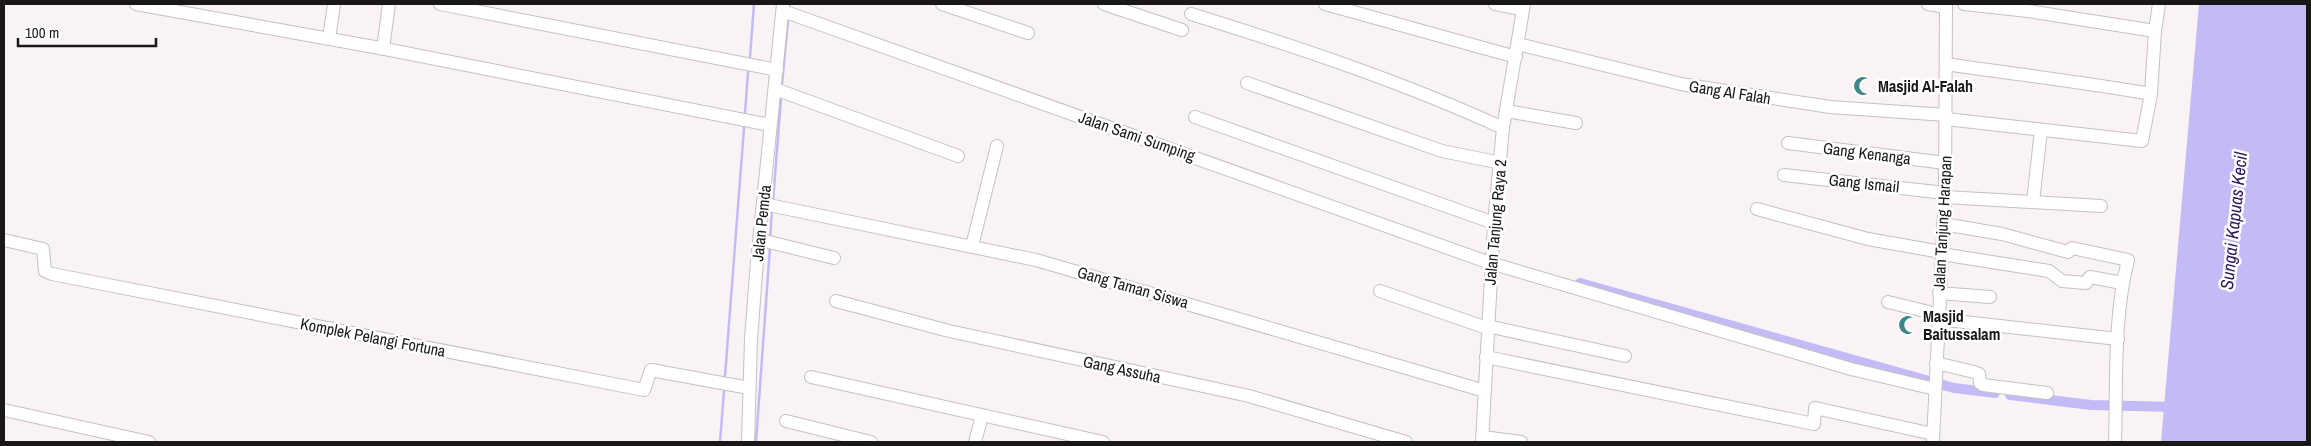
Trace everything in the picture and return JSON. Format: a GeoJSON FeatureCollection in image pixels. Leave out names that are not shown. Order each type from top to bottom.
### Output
{"type":"FeatureCollection","features":[{"type":"Feature","properties":{"kind":"street"},"geometry":{"type":"LineString","coordinates":[[136,4],[383,49],[770,125]]}},
{"type":"Feature","properties":{"kind":"street"},"geometry":{"type":"LineString","coordinates":[[329,39],[334,4]]}},
{"type":"Feature","properties":{"kind":"street"},"geometry":{"type":"LineString","coordinates":[[383,49],[389,4]]}},
{"type":"Feature","properties":{"kind":"street"},"geometry":{"type":"LineString","coordinates":[[440,4],[777,70]]}},
{"type":"Feature","properties":{"kind":"street"},"geometry":{"type":"LineString","coordinates":[[942,4],[1028,33]]}},
{"type":"Feature","properties":{"kind":"street"},"geometry":{"type":"LineString","coordinates":[[1104,4],[1182,30]]}},
{"type":"Feature","properties":{"kind":"street"},"geometry":{"type":"LineString","coordinates":[[1325,4],[1516,58]]}},
{"type":"Feature","properties":{"kind":"street"},"geometry":{"type":"LineString","coordinates":[[1495,4],[1524,7]]}},
{"type":"Feature","properties":{"kind":"street"},"geometry":{"type":"LineString","coordinates":[[1928,4],[1946,5]]}},
{"type":"Feature","properties":{"kind":"street"},"geometry":{"type":"LineString","coordinates":[[1964,4],[2037,12],[2155,31]]}},
{"type":"Feature","properties":{"kind":"street"},"geometry":{"type":"LineString","coordinates":[[1946,64],[2024,76],[2076,80],[2150,94],[2158,4]]}},
{"type":"Feature","properties":{"kind":"street","name":"Jalan Tanjung Harapan"},"geometry":{"type":"LineString","coordinates":[[1933,438],[1937,317],[1945,195],[1946,5]]}},
{"type":"Feature","properties":{"kind":"street","name":"Jalan Tanjung Raya 2"},"geometry":{"type":"LineString","coordinates":[[1482,440],[1490,263],[1503,128],[1524,7]]}},
{"type":"Feature","properties":{"kind":"street","name":"Jalan Pemda"},"geometry":{"type":"LineString","coordinates":[[748,442],[748,388],[761,240],[771,205],[770,125],[783,8]]}},
{"type":"Feature","properties":{"kind":"street","name":"Jalan Sami Sumping"},"geometry":{"type":"LineString","coordinates":[[783,8],[1490,263],[1851,368],[1935,388]]}},
{"type":"Feature","properties":{"kind":"street"},"geometry":{"type":"LineString","coordinates":[[1191,14],[1253,33],[1438,98],[1503,128]]}},
{"type":"Feature","properties":{"kind":"street","name":"Gang Al Falah"},"geometry":{"type":"LineString","coordinates":[[1518,44],[1681,84],[1830,107],[1946,117],[2142,141],[2150,94]]}},
{"type":"Feature","properties":{"kind":"street"},"geometry":{"type":"LineString","coordinates":[[1247,83],[1442,151],[1501,164]]}},
{"type":"Feature","properties":{"kind":"street"},"geometry":{"type":"LineString","coordinates":[[775,89],[958,156]]}},
{"type":"Feature","properties":{"kind":"street"},"geometry":{"type":"LineString","coordinates":[[1506,111],[1576,123]]}},
{"type":"Feature","properties":{"kind":"street"},"geometry":{"type":"LineString","coordinates":[[1195,117],[1494,223]]}},
{"type":"Feature","properties":{"kind":"street"},"geometry":{"type":"LineString","coordinates":[[2033,202],[2041,130]]}},
{"type":"Feature","properties":{"kind":"street","name":"Gang Kenanga"},"geometry":{"type":"LineString","coordinates":[[1788,143],[1945,163]]}},
{"type":"Feature","properties":{"kind":"street"},"geometry":{"type":"LineString","coordinates":[[972,246],[997,146]]}},
{"type":"Feature","properties":{"kind":"street","name":"Gang Ismail"},"geometry":{"type":"LineString","coordinates":[[1784,175],[1945,195],[2101,206]]}},
{"type":"Feature","properties":{"kind":"street","name":"Gang Taman Siswa"},"geometry":{"type":"LineString","coordinates":[[771,205],[972,246],[1082,272],[1485,391]]}},
{"type":"Feature","properties":{"kind":"street"},"geometry":{"type":"LineString","coordinates":[[1757,209],[1868,239],[2050,271],[2059,280],[2066,282],[2086,283],[2090,276],[2122,283]]}},
{"type":"Feature","properties":{"kind":"street"},"geometry":{"type":"LineString","coordinates":[[1943,224],[2002,234],[2068,252],[2072,248],[2128,260],[2122,283],[2118,339],[2115,442]]}},
{"type":"Feature","properties":{"kind":"street","name":"Komplek Pelangi Fortuna"},"geometry":{"type":"LineString","coordinates":[[4,240],[43,249],[43,266],[45,271],[52,274],[644,390],[651,370],[748,388]]}},
{"type":"Feature","properties":{"kind":"street"},"geometry":{"type":"LineString","coordinates":[[761,240],[834,258]]}},
{"type":"Feature","properties":{"kind":"street"},"geometry":{"type":"LineString","coordinates":[[1380,291],[1487,327],[1625,356]]}},
{"type":"Feature","properties":{"kind":"street"},"geometry":{"type":"LineString","coordinates":[[1939,293],[1990,297]]}},
{"type":"Feature","properties":{"kind":"street","name":"Gang Assuha"},"geometry":{"type":"LineString","coordinates":[[836,301],[949,331],[1249,396],[1406,442]]}},
{"type":"Feature","properties":{"kind":"street"},"geometry":{"type":"LineString","coordinates":[[1888,302],[1937,317],[2118,339]]}},
{"type":"Feature","properties":{"kind":"street"},"geometry":{"type":"LineString","coordinates":[[1486,358],[1814,424],[1816,408],[1933,438]]}},
{"type":"Feature","properties":{"kind":"street"},"geometry":{"type":"LineString","coordinates":[[1936,364],[1974,372],[1978,374],[1980,383],[1983,385],[2047,393]]}},
{"type":"Feature","properties":{"kind":"street"},"geometry":{"type":"LineString","coordinates":[[811,377],[1103,442]]}},
{"type":"Feature","properties":{"kind":"street"},"geometry":{"type":"LineString","coordinates":[[4,410],[149,442]]}},
{"type":"Feature","properties":{"kind":"street"},"geometry":{"type":"LineString","coordinates":[[975,442],[982,416]]}},
{"type":"Feature","properties":{"kind":"street"},"geometry":{"type":"LineString","coordinates":[[786,421],[871,442]]}},
{"type":"Feature","properties":{"kind":"street"},"geometry":{"type":"LineString","coordinates":[[1482,440],[1521,442]]}},
{"type":"Feature","properties":{"kind":"water","name":"Sungai Kapuas Kecil"},"geometry":{"type":"Polygon","coordinates":[[[2199,4],[2307,4],[2307,442],[2161,442],[2199,4]]]}},
{"type":"Feature","properties":{"kind":"waterway"},"geometry":{"type":"LineString","coordinates":[[750,57],[754,4]]}},
{"type":"Feature","properties":{"kind":"waterway"},"geometry":{"type":"LineString","coordinates":[[782,84],[788,21]]}},
{"type":"Feature","properties":{"kind":"waterway"},"geometry":{"type":"LineString","coordinates":[[745,113],[748,72]]}},
{"type":"Feature","properties":{"kind":"waterway"},"geometry":{"type":"LineString","coordinates":[[773,201],[781,99]]}},
{"type":"Feature","properties":{"kind":"waterway"},"geometry":{"type":"LineString","coordinates":[[725,376],[744,128]]}},
{"type":"Feature","properties":{"kind":"waterway"},"geometry":{"type":"LineString","coordinates":[[770,239],[772,209]]}},
{"type":"Feature","properties":{"kind":"waterway"},"geometry":{"type":"LineString","coordinates":[[756,442],[770,247]]}},
{"type":"Feature","properties":{"kind":"waterway"},"geometry":{"type":"LineString","coordinates":[[1580,283],[1954,388],[1995,393]]}},
{"type":"Feature","properties":{"kind":"waterway"},"geometry":{"type":"LineString","coordinates":[[720,442],[724,391]]}},
{"type":"Feature","properties":{"kind":"waterway"},"geometry":{"type":"LineString","coordinates":[[2010,395],[2091,405],[2177,407]]}},
{"type":"Feature","properties":{"kind":"place","name":"Masjid Al-Falah"},"geometry":{"type":"Point","coordinates":[1863,86]}},
{"type":"Feature","properties":{"kind":"place","name":"Masjid Baitussalam"},"geometry":{"type":"Point","coordinates":[1908,325]}}]}
